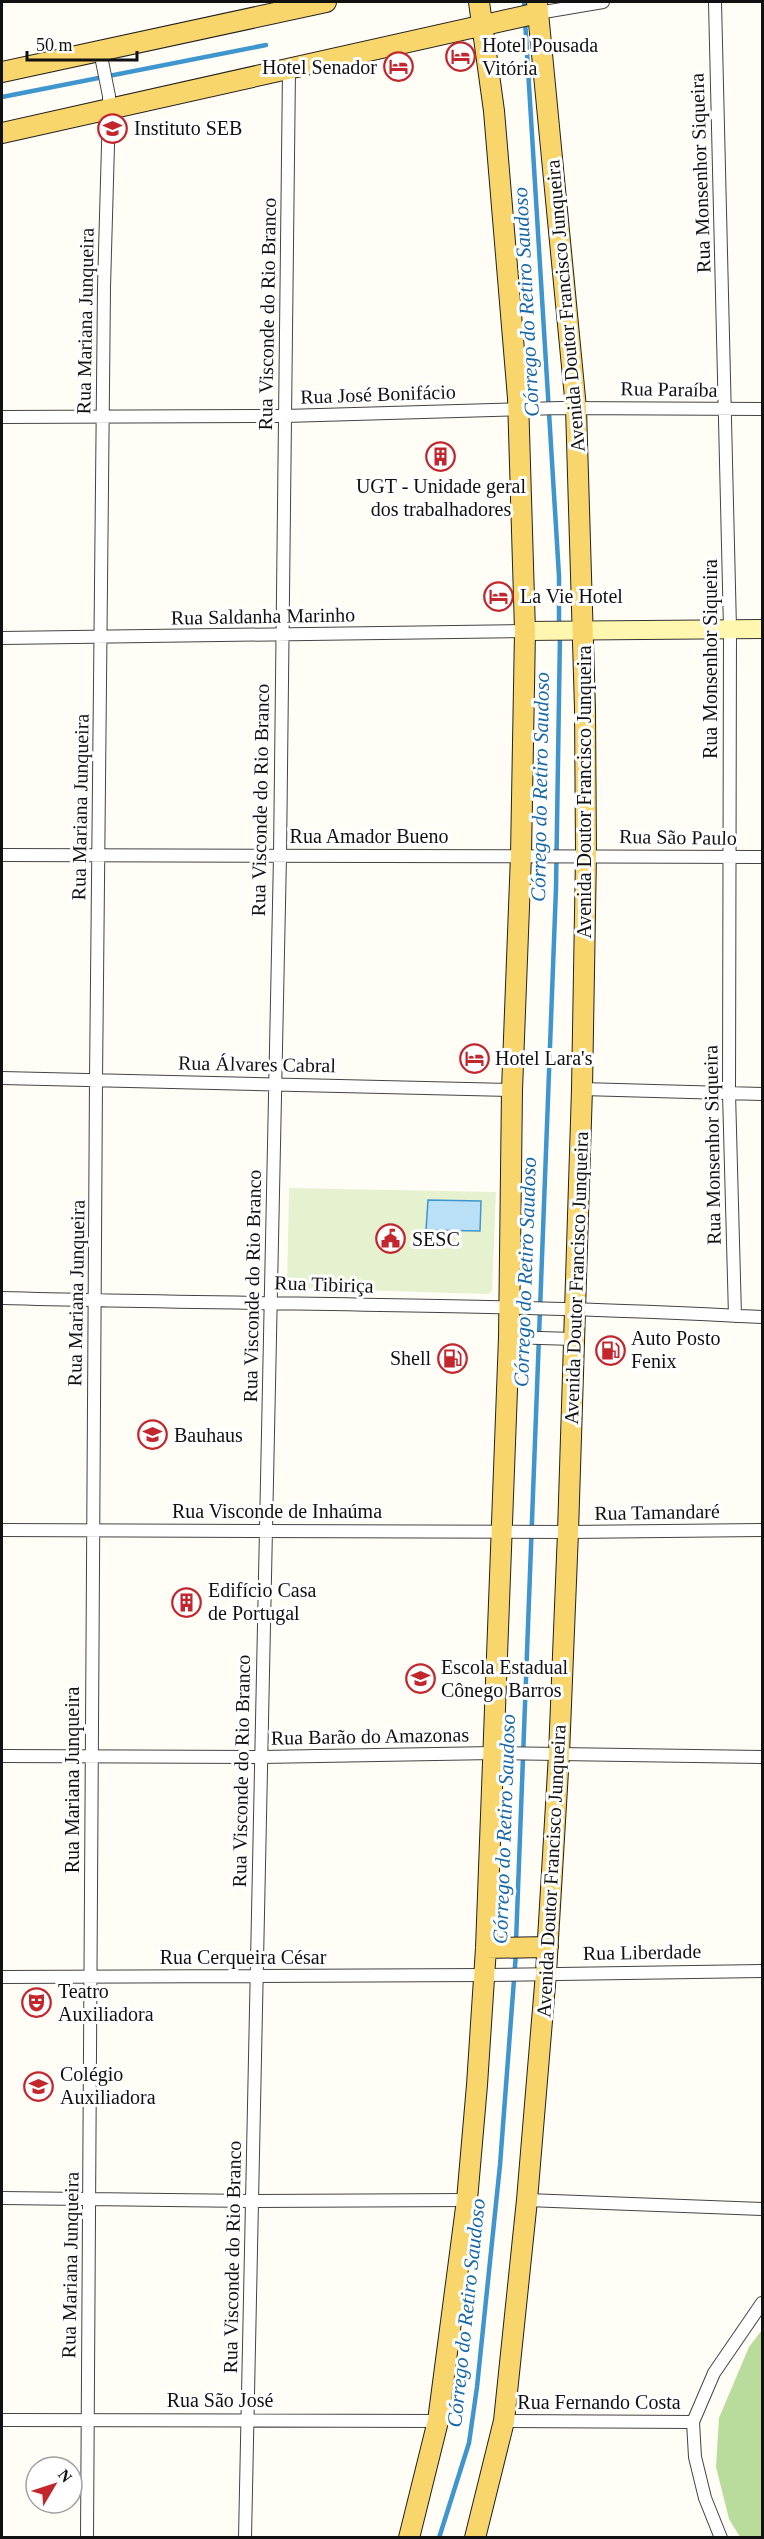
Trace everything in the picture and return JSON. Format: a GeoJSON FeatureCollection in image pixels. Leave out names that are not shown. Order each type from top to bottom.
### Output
{"type":"FeatureCollection","features":[{"type":"Feature","properties":{"kind":"main road"},"geometry":{"type":"LineString","coordinates":[[2,72],[101,57],[326,2]]}},
{"type":"Feature","properties":{"kind":"main road"},"geometry":{"type":"LineString","coordinates":[[409,2538],[438,2421],[467,2200],[491,1975],[517,1308],[512,1090],[530,855],[532,631],[525,409],[494,111],[488,25],[479,2]]}},
{"type":"Feature","properties":{"kind":"main road"},"geometry":{"type":"LineString","coordinates":[[2,133],[109,103],[289,70],[488,25],[534,10]]}},
{"type":"Feature","properties":{"kind":"main road","name":"Avenida Doutor Francisco Junqueira"},"geometry":{"type":"LineString","coordinates":[[475,2538],[504,2421],[527,2200],[551,1754],[568,1308],[582,1089],[577,631],[568,408],[534,10]]}},
{"type":"Feature","properties":{"kind":"main road"},"geometry":{"type":"LineString","coordinates":[[492,1948],[541,1947]]}},
{"type":"Feature","properties":{"kind":"street"},"geometry":{"type":"LineString","coordinates":[[534,10],[603,2]]}},
{"type":"Feature","properties":{"kind":"street","name":"Rua Monsenhor Siqueira"},"geometry":{"type":"LineString","coordinates":[[715,2],[730,629],[729,1093],[735,1316]]}},
{"type":"Feature","properties":{"kind":"street","name":"Rua Mariana Junqueira"},"geometry":{"type":"LineString","coordinates":[[87,2538],[91,2198],[91,1756],[96,1080],[103,416],[109,103],[101,57]]}},
{"type":"Feature","properties":{"kind":"street","name":"Rua Visconde do Rio Branco"},"geometry":{"type":"LineString","coordinates":[[244,2538],[280,856],[289,70]]}},
{"type":"Feature","properties":{"kind":"street","name":"Rua Paraíba"},"geometry":{"type":"LineString","coordinates":[[568,408],[762,409]]}},
{"type":"Feature","properties":{"kind":"street","name":"Rua José Bonifácio"},"geometry":{"type":"LineString","coordinates":[[2,417],[285,416],[568,408]]}},
{"type":"Feature","properties":{"kind":"street"},"geometry":{"type":"LineString","coordinates":[[532,631],[762,628]]}},
{"type":"Feature","properties":{"kind":"street","name":"Rua Saldanha Marinho"},"geometry":{"type":"LineString","coordinates":[[2,638],[532,631]]}},
{"type":"Feature","properties":{"kind":"street","name":"Rua Amador Bueno"},"geometry":{"type":"LineString","coordinates":[[2,855],[530,855]]}},
{"type":"Feature","properties":{"kind":"street","name":"Rua São Paulo"},"geometry":{"type":"LineString","coordinates":[[530,855],[762,857]]}},
{"type":"Feature","properties":{"kind":"street","name":"Rua Álvares Cabral"},"geometry":{"type":"LineString","coordinates":[[2,1078],[512,1090]]}},
{"type":"Feature","properties":{"kind":"street"},"geometry":{"type":"LineString","coordinates":[[582,1089],[762,1094]]}},
{"type":"Feature","properties":{"kind":"street","name":"Rua Tibiriça"},"geometry":{"type":"LineString","coordinates":[[2,1298],[568,1308],[762,1317]]}},
{"type":"Feature","properties":{"kind":"street"},"geometry":{"type":"LineString","coordinates":[[515,1338],[567,1339]]}},
{"type":"Feature","properties":{"kind":"street","name":"Rua Visconde de Inhaúma"},"geometry":{"type":"LineString","coordinates":[[2,1530],[507,1530],[560,1532]]}},
{"type":"Feature","properties":{"kind":"street","name":"Rua Tamandaré"},"geometry":{"type":"LineString","coordinates":[[560,1532],[762,1530]]}},
{"type":"Feature","properties":{"kind":"street","name":"Rua Barão do Amazonas"},"geometry":{"type":"LineString","coordinates":[[2,1756],[261,1757],[501,1753],[762,1757]]}},
{"type":"Feature","properties":{"kind":"street","name":"Rua Liberdade"},"geometry":{"type":"LineString","coordinates":[[491,1975],[762,1971]]}},
{"type":"Feature","properties":{"kind":"street","name":"Rua Cerqueira César"},"geometry":{"type":"LineString","coordinates":[[2,1977],[491,1975]]}},
{"type":"Feature","properties":{"kind":"street"},"geometry":{"type":"LineString","coordinates":[[2,2198],[252,2201],[467,2200]]}},
{"type":"Feature","properties":{"kind":"street"},"geometry":{"type":"LineString","coordinates":[[527,2200],[762,2209]]}},
{"type":"Feature","properties":{"kind":"street"},"geometry":{"type":"LineString","coordinates":[[721,2538],[705,2498],[695,2457],[693,2422],[714,2373],[762,2303]]}},
{"type":"Feature","properties":{"kind":"street","name":"Rua São José"},"geometry":{"type":"LineString","coordinates":[[2,2420],[438,2421]]}},
{"type":"Feature","properties":{"kind":"street","name":"Rua Fernando Costa"},"geometry":{"type":"LineString","coordinates":[[504,2421],[693,2422]]}},
{"type":"Feature","properties":{"kind":"green space","name":"SESC"},"geometry":{"type":"Polygon","coordinates":[[[289,1188],[496,1192],[492,1291],[488,1294],[287,1288],[289,1188]]]}},
{"type":"Feature","properties":{"kind":"green space"},"geometry":{"type":"Polygon","coordinates":[[[762,2330],[762,2537],[740,2537],[729,2519],[716,2467],[719,2418],[749,2347],[762,2330]]]}},
{"type":"Feature","properties":{"kind":"water"},"geometry":{"type":"Polygon","coordinates":[[[428,1200],[481,1201],[480,1231],[426,1230],[428,1200]]]}},
{"type":"Feature","properties":{"kind":"waterway","name":"Córrego do Retiro Saudoso"},"geometry":{"type":"LineString","coordinates":[[524,2],[525,11]]}},
{"type":"Feature","properties":{"kind":"waterway","name":"Córrego do Retiro Saudoso"},"geometry":{"type":"LineString","coordinates":[[525,20],[559,576],[559,625]]}},
{"type":"Feature","properties":{"kind":"waterway"},"geometry":{"type":"LineString","coordinates":[[2,97],[266,45]]}},
{"type":"Feature","properties":{"kind":"waterway","name":"Córrego do Retiro Saudoso"},"geometry":{"type":"LineString","coordinates":[[516,1942],[556,888],[560,634]]}},
{"type":"Feature","properties":{"kind":"waterway","name":"Córrego do Retiro Saudoso"},"geometry":{"type":"LineString","coordinates":[[439,2538],[469,2443],[477,2387],[500,2165],[516,1953]]}},
{"type":"Feature","properties":{"kind":"place","name":"Hotel Pousada Vitória"},"geometry":{"type":"Point","coordinates":[461,56]}},
{"type":"Feature","properties":{"kind":"place","name":"Hotel Senador"},"geometry":{"type":"Point","coordinates":[398,67]}},
{"type":"Feature","properties":{"kind":"place","name":"Instituto SEB"},"geometry":{"type":"Point","coordinates":[113,128]}},
{"type":"Feature","properties":{"kind":"place","name":"UGT - Unidade geral dos trabalhadores"},"geometry":{"type":"Point","coordinates":[441,456]}},
{"type":"Feature","properties":{"kind":"place","name":"La Vie Hotel"},"geometry":{"type":"Point","coordinates":[499,596]}},
{"type":"Feature","properties":{"kind":"place","name":"Hotel Lara's"},"geometry":{"type":"Point","coordinates":[474,1058]}},
{"type":"Feature","properties":{"kind":"place","name":"SESC"},"geometry":{"type":"Point","coordinates":[391,1239]}},
{"type":"Feature","properties":{"kind":"place","name":"Auto Posto Fenix"},"geometry":{"type":"Point","coordinates":[610,1350]}},
{"type":"Feature","properties":{"kind":"place","name":"Shell"},"geometry":{"type":"Point","coordinates":[452,1358]}},
{"type":"Feature","properties":{"kind":"place","name":"Bauhaus"},"geometry":{"type":"Point","coordinates":[153,1435]}},
{"type":"Feature","properties":{"kind":"place","name":"Edifício Casa de Portugal"},"geometry":{"type":"Point","coordinates":[187,1602]}},
{"type":"Feature","properties":{"kind":"place","name":"Escola Estadual Cônego Barros"},"geometry":{"type":"Point","coordinates":[420,1679]}},
{"type":"Feature","properties":{"kind":"place","name":"Teatro Auxiliadora"},"geometry":{"type":"Point","coordinates":[37,2003]}},
{"type":"Feature","properties":{"kind":"place","name":"Colégio Auxiliadora"},"geometry":{"type":"Point","coordinates":[39,2086]}}]}
